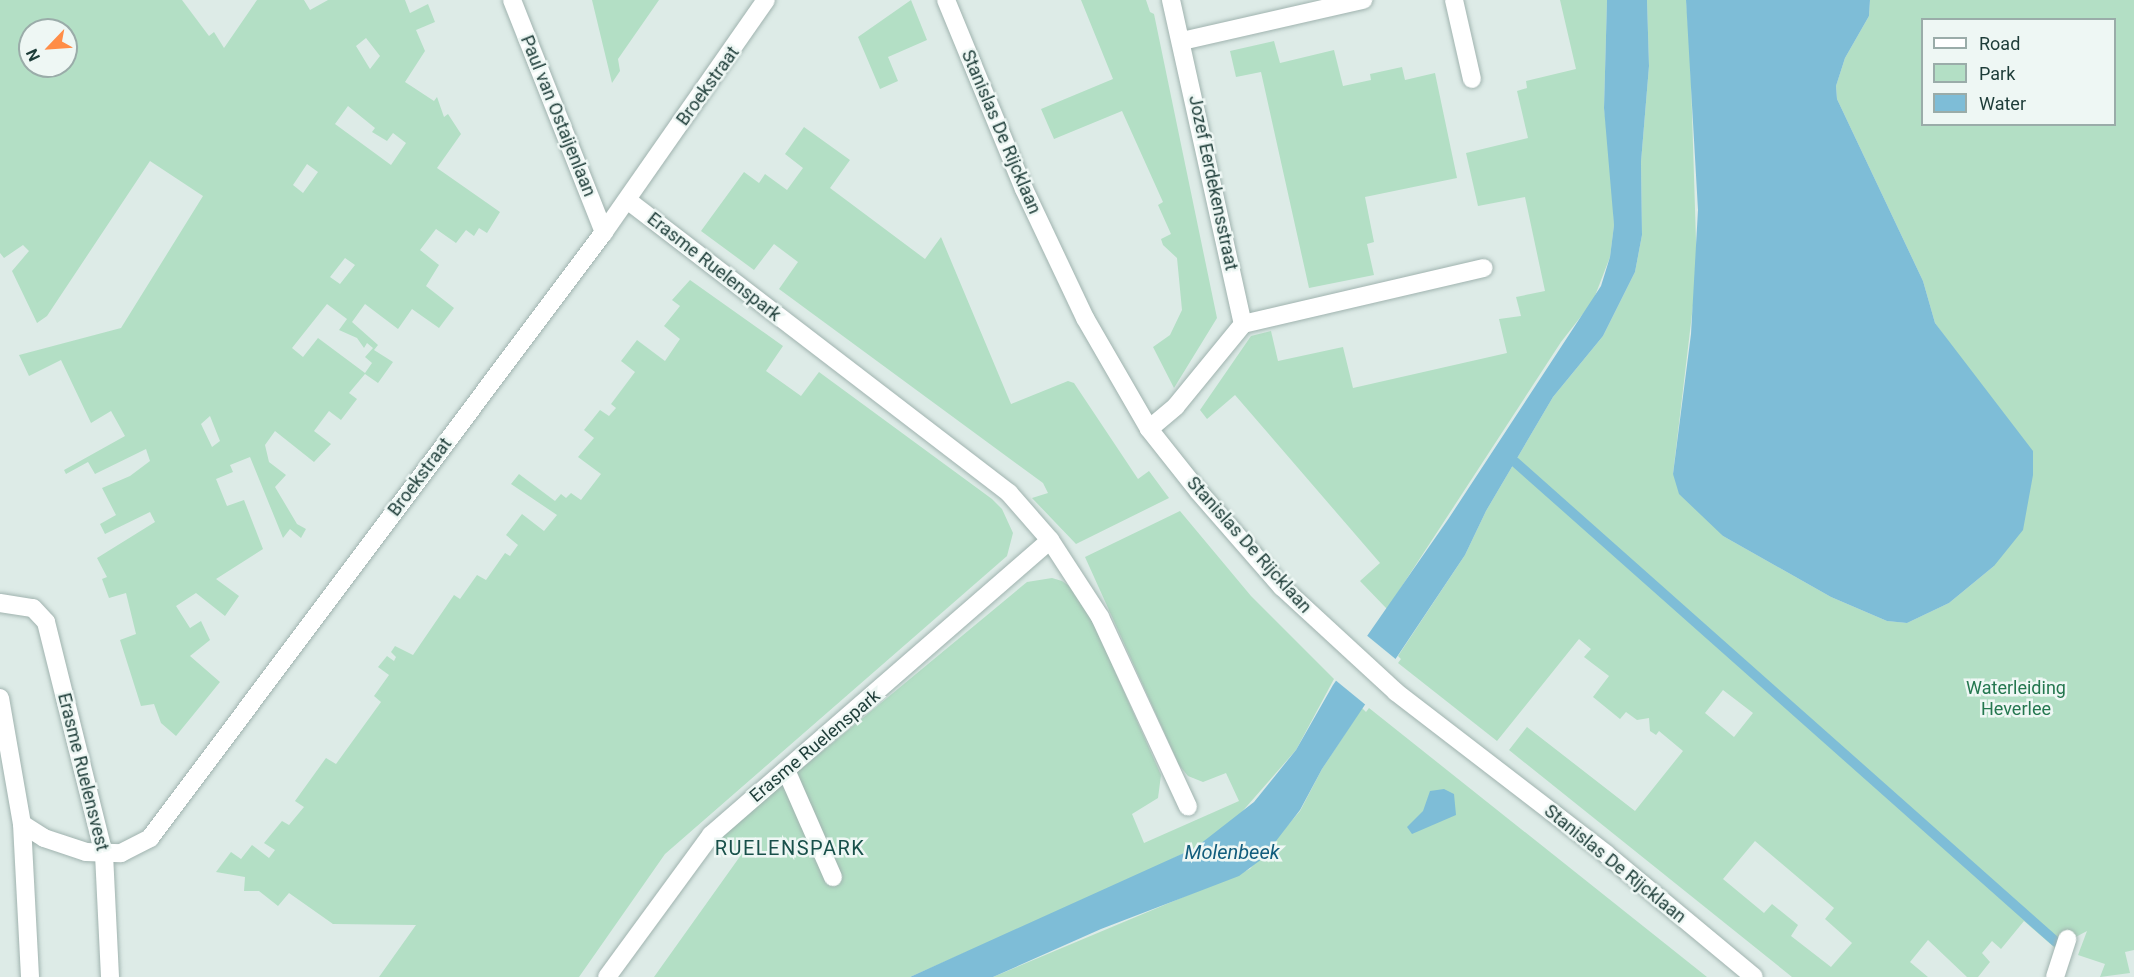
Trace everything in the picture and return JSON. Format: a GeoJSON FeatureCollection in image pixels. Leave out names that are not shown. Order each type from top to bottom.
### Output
{"type":"FeatureCollection","features":[{"type":"Feature","properties":{"kind":"street","name":"Paul van Ostaijenlaan"},"geometry":{"type":"LineString","coordinates":[[512,0],[603,232]]}},
{"type":"Feature","properties":{"kind":"street","name":"Broekstraat"},"geometry":{"type":"LineString","coordinates":[[22,824],[72,850],[104,854],[136,848],[150,838],[627,200],[766,0]]}},
{"type":"Feature","properties":{"kind":"street","name":"Stanislas De Rijcklaan"},"geometry":{"type":"LineString","coordinates":[[945,0],[1057,262],[1149,429],[1282,587],[1345,646],[1396,692],[1606,854],[1754,977]]}},
{"type":"Feature","properties":{"kind":"street","name":"Jozef Eerdekensstraat"},"geometry":{"type":"LineString","coordinates":[[1171,0],[1182,41],[1243,324]]}},
{"type":"Feature","properties":{"kind":"street"},"geometry":{"type":"LineString","coordinates":[[1182,41],[1363,0]]}},
{"type":"Feature","properties":{"kind":"street"},"geometry":{"type":"LineString","coordinates":[[1454,0],[1472,79]]}},
{"type":"Feature","properties":{"kind":"street","name":"Erasme Ruelenspark"},"geometry":{"type":"LineString","coordinates":[[627,200],[1009,493],[1050,540],[1100,617],[1188,807]]}},
{"type":"Feature","properties":{"kind":"street"},"geometry":{"type":"LineString","coordinates":[[1149,429],[1176,406],[1243,324],[1484,268]]}},
{"type":"Feature","properties":{"kind":"street","name":"Erasme Ruelenspark"},"geometry":{"type":"LineString","coordinates":[[607,977],[711,835],[1050,540]]}},
{"type":"Feature","properties":{"kind":"street","name":"Erasme Ruelensvest"},"geometry":{"type":"LineString","coordinates":[[0,603],[33,608],[46,622],[104,854],[110,977]]}},
{"type":"Feature","properties":{"kind":"street"},"geometry":{"type":"LineString","coordinates":[[0,698],[22,824],[30,977]]}},
{"type":"Feature","properties":{"kind":"street"},"geometry":{"type":"LineString","coordinates":[[786,770],[833,877]]}},
{"type":"Feature","properties":{"kind":"street"},"geometry":{"type":"LineString","coordinates":[[2055,977],[2067,939]]}},
{"type":"Feature","properties":{"kind":"green space"},"geometry":{"type":"Polygon","coordinates":[[[0,0],[182,0],[209,36],[214,32],[224,48],[257,0],[304,0],[310,10],[328,0],[405,0],[410,13],[428,4],[435,22],[416,30],[425,51],[405,82],[434,101],[437,97],[444,117],[448,114],[461,134],[437,168],[500,212],[487,233],[479,228],[474,236],[466,230],[456,243],[436,229],[420,250],[439,265],[426,286],[454,308],[439,328],[412,309],[398,329],[365,304],[352,322],[378,345],[374,350],[393,362],[378,383],[365,374],[349,393],[357,399],[341,420],[329,411],[314,431],[331,444],[314,462],[275,431],[265,445],[269,462],[286,475],[275,487],[297,524],[306,529],[301,538],[290,529],[283,538],[250,457],[230,465],[233,472],[216,479],[227,506],[244,500],[263,549],[216,579],[239,596],[225,616],[196,593],[176,606],[190,628],[201,621],[210,640],[190,656],[220,682],[176,736],[161,723],[154,704],[141,706],[120,640],[136,634],[126,593],[109,598],[102,579],[107,577],[97,558],[155,522],[150,512],[105,534],[100,524],[116,515],[102,488],[130,476],[150,461],[146,449],[95,474],[88,462],[66,474],[64,470],[125,436],[111,411],[91,423],[61,360],[29,376],[19,355],[121,328],[203,196],[150,161],[47,316],[37,323],[12,271],[29,251],[23,245],[4,258],[0,253],[0,0]],[[366,38],[356,46],[370,69],[380,56],[366,38]],[[348,106],[335,124],[391,165],[406,143],[393,133],[387,141],[372,132],[375,128],[348,106]],[[307,164],[293,185],[303,193],[318,172],[307,164]],[[345,258],[330,277],[340,284],[355,265],[345,258]],[[327,304],[292,348],[303,357],[318,338],[365,373],[372,363],[365,357],[373,348],[367,343],[364,348],[357,338],[339,330],[347,319],[327,304]],[[210,416],[201,424],[212,447],[220,441],[210,416]]]}},
{"type":"Feature","properties":{"kind":"green space"},"geometry":{"type":"Polygon","coordinates":[[[592,0],[659,0],[618,59],[620,71],[612,83],[592,0]]]}},
{"type":"Feature","properties":{"kind":"green space"},"geometry":{"type":"Polygon","coordinates":[[[911,0],[927,40],[888,57],[898,81],[880,89],[858,37],[911,0]]]}},
{"type":"Feature","properties":{"kind":"green space"},"geometry":{"type":"Polygon","coordinates":[[[1081,0],[1146,0],[1150,12],[1154,14],[1217,318],[1174,388],[1153,347],[1170,335],[1182,310],[1177,258],[1163,245],[1161,239],[1171,234],[1158,205],[1163,202],[1122,111],[1054,139],[1041,109],[1113,79],[1081,0]]]}},
{"type":"Feature","properties":{"kind":"green space"},"geometry":{"type":"Polygon","coordinates":[[[1560,0],[1607,0],[1604,108],[1611,163],[1614,225],[1610,257],[1593,301],[1561,342],[1387,609],[1360,581],[1380,563],[1235,395],[1207,419],[1200,410],[1251,336],[1271,331],[1278,361],[1343,347],[1353,388],[1507,353],[1499,319],[1521,316],[1516,297],[1545,291],[1525,197],[1478,206],[1466,153],[1528,138],[1517,91],[1527,88],[1526,81],[1576,69],[1560,0]]]}},
{"type":"Feature","properties":{"kind":"green space","name":"Waterleiding Heverlee"},"geometry":{"type":"Polygon","coordinates":[[[1647,0],[1686,0],[1690,49],[1697,272],[1673,474],[1723,536],[1831,597],[1887,621],[1907,623],[1949,603],[1994,566],[1968,369],[1935,323],[1923,281],[1837,99],[1836,86],[1845,58],[1869,16],[1870,0],[2134,0],[2134,950],[2125,952],[2130,973],[2100,977],[2105,964],[2078,955],[2087,931],[2055,948],[2024,921],[2001,949],[1992,941],[1982,953],[1990,962],[1978,977],[1967,977],[1928,940],[1910,962],[1928,977],[1792,977],[1509,750],[1527,727],[1635,811],[1683,751],[1659,731],[1656,735],[1650,731],[1649,718],[1637,720],[1626,712],[1620,719],[1593,697],[1609,676],[1584,657],[1591,649],[1579,639],[1497,741],[1398,663],[1401,659],[1398,656],[1465,555],[1486,511],[1553,397],[1603,336],[1635,272],[1642,235],[1641,162],[1649,66],[1647,0]],[[1723,690],[1705,713],[1734,737],[1753,713],[1723,690]],[[1755,841],[1723,879],[1764,913],[1772,904],[1798,925],[1791,936],[1831,967],[1852,943],[1825,919],[1834,908],[1755,841]]]}},
{"type":"Feature","properties":{"kind":"green space"},"geometry":{"type":"Polygon","coordinates":[[[1274,41],[1280,63],[1334,50],[1343,86],[1371,80],[1370,74],[1402,67],[1405,80],[1435,73],[1457,178],[1365,197],[1374,242],[1367,244],[1374,275],[1309,288],[1261,72],[1236,77],[1230,51],[1274,41]]]}},
{"type":"Feature","properties":{"kind":"green space"},"geometry":{"type":"Polygon","coordinates":[[[804,127],[850,160],[830,188],[925,259],[941,237],[1011,404],[1068,381],[1074,383],[1138,479],[1149,471],[1169,498],[1076,544],[1032,498],[1048,493],[1043,483],[779,289],[798,262],[774,244],[754,270],[701,231],[744,172],[759,183],[765,174],[787,190],[803,168],[785,154],[804,127]]]}},
{"type":"Feature","properties":{"kind":"green space"},"geometry":{"type":"Polygon","coordinates":[[[690,280],[783,346],[766,371],[801,396],[819,372],[992,499],[1002,509],[1013,533],[1007,556],[665,854],[579,977],[379,977],[416,925],[333,924],[289,893],[278,906],[259,891],[244,891],[245,877],[216,872],[231,852],[241,859],[252,845],[269,858],[275,850],[264,843],[282,821],[289,825],[304,807],[295,801],[326,758],[336,764],[381,702],[374,696],[389,675],[378,667],[387,656],[394,661],[396,657],[391,652],[395,646],[413,655],[454,595],[460,599],[477,575],[486,580],[505,553],[510,556],[518,545],[506,535],[522,514],[544,531],[557,515],[511,484],[519,474],[555,501],[561,494],[566,498],[571,493],[581,500],[601,474],[578,457],[594,438],[584,430],[600,410],[609,416],[616,408],[611,404],[635,372],[621,361],[637,340],[665,361],[680,339],[664,326],[680,306],[672,300],[690,280]]]}},
{"type":"Feature","properties":{"kind":"green space"},"geometry":{"type":"Polygon","coordinates":[[[1180,511],[1251,596],[1334,679],[1296,750],[1233,822],[1195,848],[1114,887],[910,977],[654,977],[741,855],[718,838],[1027,582],[1052,578],[1062,581],[1072,588],[1090,615],[1161,775],[1158,798],[1132,814],[1144,843],[1239,801],[1226,773],[1203,782],[1188,776],[1179,765],[1085,557],[1180,511]]]}},
{"type":"Feature","properties":{"kind":"green space"},"geometry":{"type":"Polygon","coordinates":[[[1362,708],[1366,712],[1369,708],[1707,977],[993,977],[1250,869],[1300,811],[1322,769],[1362,708]]]}},
{"type":"Feature","properties":{"kind":"water","name":"Molenbeek"},"geometry":{"type":"Polygon","coordinates":[[[1607,0],[1647,0],[1649,66],[1641,162],[1642,235],[1635,272],[1603,336],[1553,397],[1486,511],[1465,555],[1322,769],[1300,810],[1262,859],[1239,876],[1101,929],[993,977],[910,977],[1195,848],[1254,802],[1296,750],[1333,685],[1449,518],[1601,286],[1610,257],[1614,225],[1604,108],[1607,0]]]}},
{"type":"Feature","properties":{"kind":"water"},"geometry":{"type":"Polygon","coordinates":[[[1686,0],[1870,0],[1869,16],[1845,58],[1836,86],[1837,99],[1923,281],[1935,323],[2033,451],[2033,475],[2023,530],[1994,566],[1949,603],[1907,623],[1887,621],[1831,597],[1723,536],[1679,494],[1673,474],[1691,334],[1698,210],[1686,0]]]}},
{"type":"Feature","properties":{"kind":"water"},"geometry":{"type":"Polygon","coordinates":[[[1444,789],[1454,794],[1456,815],[1412,834],[1407,827],[1423,811],[1430,791],[1444,789]]]}},
{"type":"Feature","properties":{"kind":"pier"},"geometry":{"type":"Polygon","coordinates":[[[1365,634],[1398,661],[1367,706],[1334,679],[1365,634]]]}},
{"type":"Feature","properties":{"kind":"waterway"},"geometry":{"type":"LineString","coordinates":[[1515,462],[2056,942]]}},
{"type":"Feature","properties":{"kind":"district","name":"RUELENSPARK"},"geometry":{"type":"Point","coordinates":[790,848]}}]}
